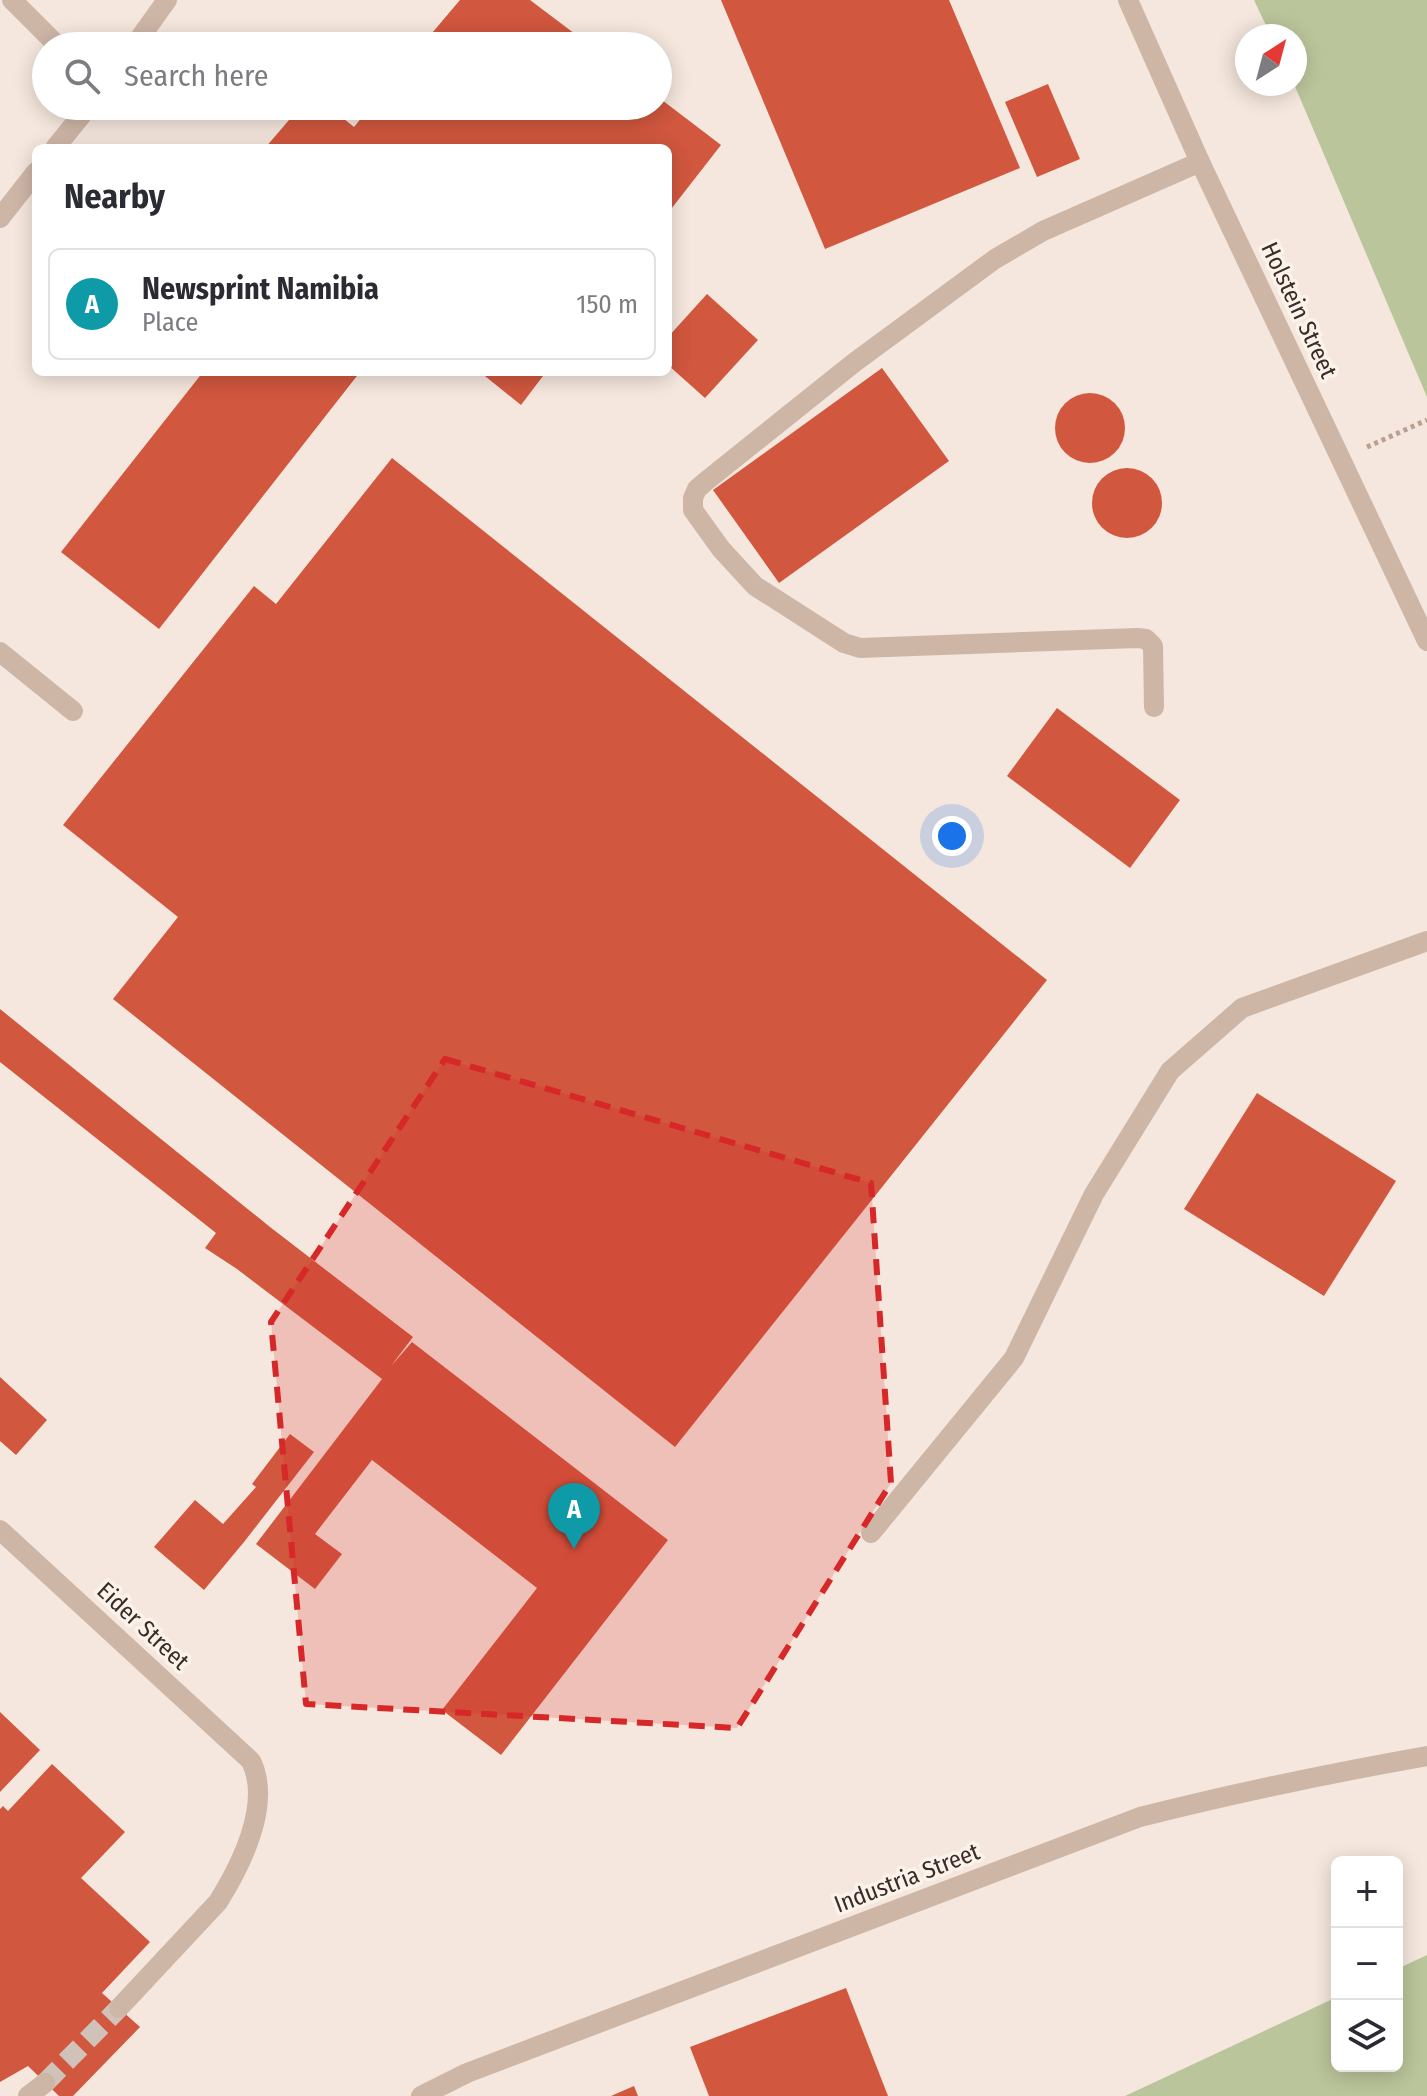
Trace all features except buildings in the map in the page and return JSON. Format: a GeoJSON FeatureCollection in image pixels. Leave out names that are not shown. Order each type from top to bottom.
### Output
{"type":"FeatureCollection","features":[{"type":"Feature","properties":{"kind":"street"},"geometry":{"type":"LineString","coordinates":[[12,0],[44,32]]}},
{"type":"Feature","properties":{"kind":"street"},"geometry":{"type":"LineString","coordinates":[[144,32],[167,0]]}},
{"type":"Feature","properties":{"kind":"street","name":"Holstein Street"},"geometry":{"type":"LineString","coordinates":[[1128,0],[1200,162],[1427,641]]}},
{"type":"Feature","properties":{"kind":"street"},"geometry":{"type":"LineString","coordinates":[[58,144],[78,120]]}},
{"type":"Feature","properties":{"kind":"street"},"geometry":{"type":"LineString","coordinates":[[1154,707],[1153,646],[1146,639],[860,648],[844,643],[755,586],[721,549],[693,510],[693,498],[705,482],[855,362],[995,259],[1043,231],[1200,162]]}},
{"type":"Feature","properties":{"kind":"street"},"geometry":{"type":"LineString","coordinates":[[0,218],[32,177]]}},
{"type":"Feature","properties":{"kind":"street"},"geometry":{"type":"LineString","coordinates":[[0,652],[73,711]]}},
{"type":"Feature","properties":{"kind":"street"},"geometry":{"type":"LineString","coordinates":[[871,1533],[1014,1358],[1094,1194],[1170,1071],[1242,1008],[1427,941]]}},
{"type":"Feature","properties":{"kind":"street","name":"Eider Street"},"geometry":{"type":"LineString","coordinates":[[0,1530],[251,1761],[257,1774],[258,1798],[250,1837],[229,1884],[218,1902],[119,2008]]}},
{"type":"Feature","properties":{"kind":"street","name":"Industria Street"},"geometry":{"type":"LineString","coordinates":[[421,2096],[467,2073],[1140,1817],[1334,1773],[1427,1756]]}},
{"type":"Feature","properties":{"kind":"street"},"geometry":{"type":"LineString","coordinates":[[28,2096],[45,2083]]}},
{"type":"Feature","properties":{"kind":"path"},"geometry":{"type":"LineString","coordinates":[[1340,459],[1427,420]]}},
{"type":"Feature","properties":{"kind":"highlighted area"},"geometry":{"type":"Polygon","coordinates":[[[445,1059],[871,1183],[891,1483],[737,1728],[306,1704],[271,1322],[445,1059]]]}},
{"type":"Feature","properties":{"kind":"green space"},"geometry":{"type":"Polygon","coordinates":[[[1254,0],[1427,0],[1427,397],[1299,96],[1307,96],[1307,24],[1265,24],[1254,0]]]}},
{"type":"Feature","properties":{"kind":"green space"},"geometry":{"type":"Polygon","coordinates":[[[1427,1955],[1427,2096],[1125,2096],[1331,2000],[1331,2072],[1403,2072],[1403,1966],[1427,1955]]]}},
{"type":"Feature","properties":{"kind":"tunnel"},"geometry":{"type":"LineString","coordinates":[[45,2083],[119,2008]]}},
{"type":"Feature","properties":{"kind":"place","name":"Newsprint Namibia"},"geometry":{"type":"Point","coordinates":[574,1549]}}]}
